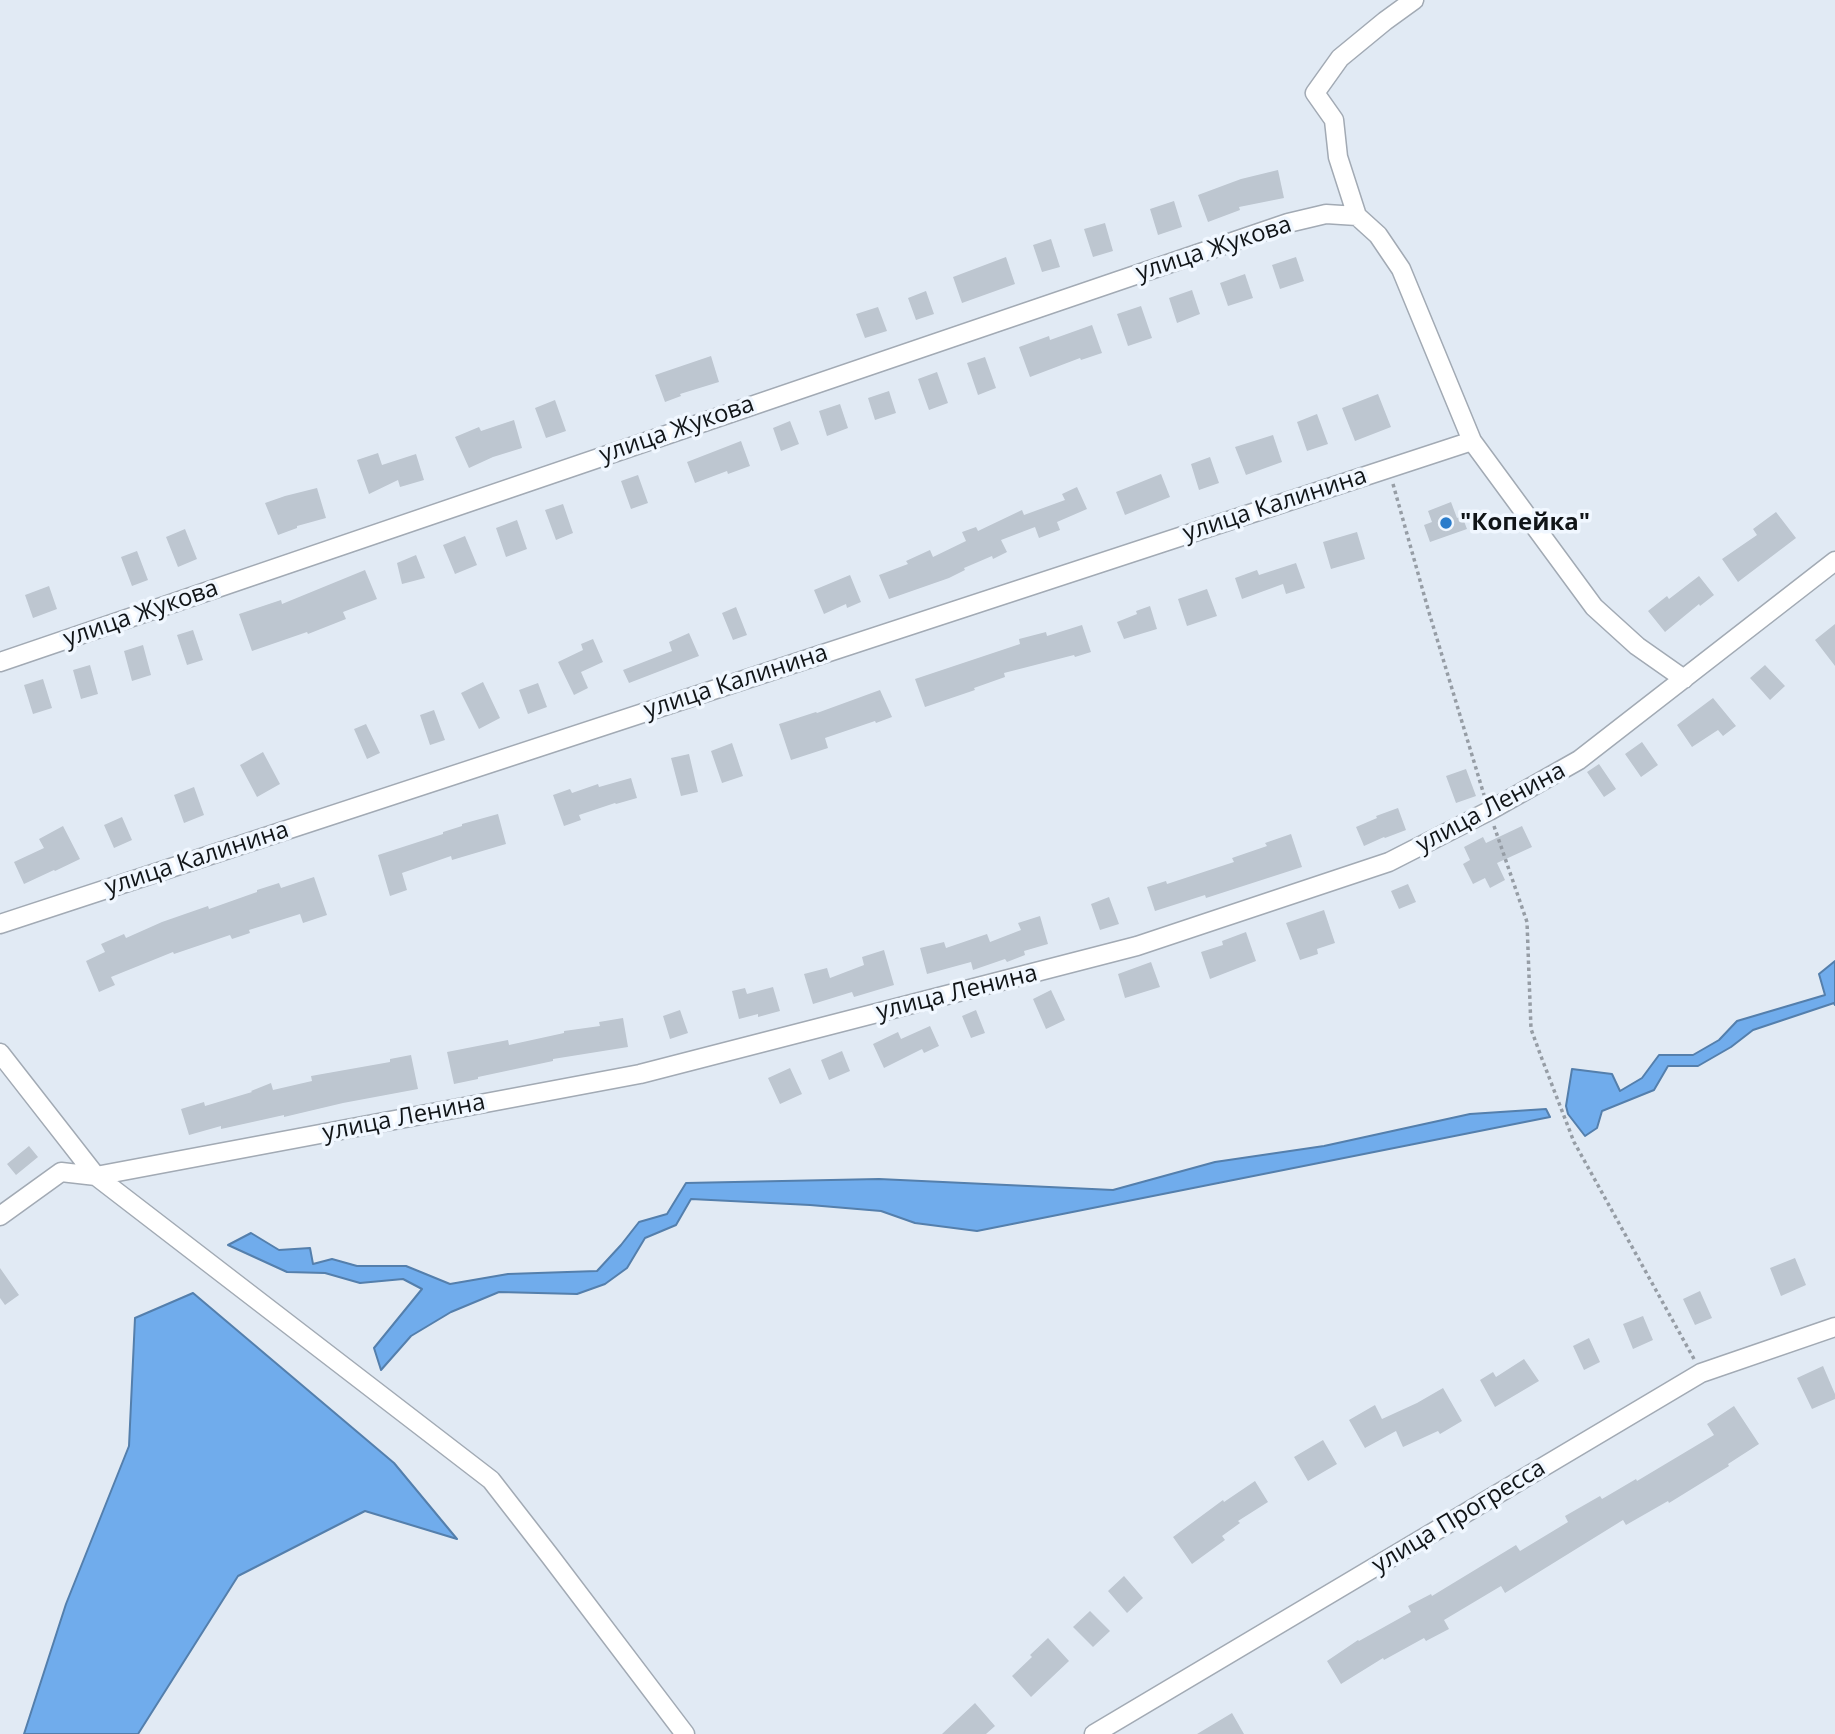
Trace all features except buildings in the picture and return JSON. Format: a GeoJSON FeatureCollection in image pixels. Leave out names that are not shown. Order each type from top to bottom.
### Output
{"type":"FeatureCollection","features":[{"type":"Feature","properties":{"kind":"street"},"geometry":{"type":"LineString","coordinates":[[1414,0],[1340,58],[1315,93],[1334,120],[1338,158],[1357,216],[1378,235],[1401,269],[1472,441],[1594,607],[1637,646],[1684,679]]}},
{"type":"Feature","properties":{"kind":"street","name":"улица Жукова"},"geometry":{"type":"LineString","coordinates":[[0,662],[1287,223],[1326,214],[1357,216]]}},
{"type":"Feature","properties":{"kind":"street","name":"улица Калинина"},"geometry":{"type":"LineString","coordinates":[[0,924],[1472,441]]}},
{"type":"Feature","properties":{"kind":"street","name":"улица Ленина"},"geometry":{"type":"LineString","coordinates":[[0,1216],[61,1172],[96,1175],[640,1074],[1137,946],[1389,862],[1489,811],[1578,760],[1835,561]]}},
{"type":"Feature","properties":{"kind":"street"},"geometry":{"type":"LineString","coordinates":[[0,1054],[96,1175],[491,1480],[685,1734]]}},
{"type":"Feature","properties":{"kind":"street","name":"улица Прогресса"},"geometry":{"type":"LineString","coordinates":[[1094,1734],[1701,1373],[1835,1326]]}},
{"type":"Feature","properties":{"kind":"path"},"geometry":{"type":"LineString","coordinates":[[1389,468],[1489,811],[1527,922],[1531,1029],[1574,1142],[1701,1373]]}},
{"type":"Feature","properties":{"kind":"water"},"geometry":{"type":"Polygon","coordinates":[[[1835,961],[1835,1005],[1834,1003],[1753,1030],[1731,1047],[1698,1066],[1668,1066],[1654,1090],[1602,1111],[1597,1128],[1585,1136],[1568,1114],[1566,1106],[1572,1069],[1612,1074],[1620,1091],[1642,1078],[1659,1055],[1693,1055],[1719,1040],[1737,1021],[1825,995],[1819,974],[1835,961]]]}},
{"type":"Feature","properties":{"kind":"water"},"geometry":{"type":"Polygon","coordinates":[[[1546,1109],[1550,1117],[977,1231],[915,1223],[881,1211],[691,1199],[676,1225],[645,1238],[627,1268],[605,1284],[577,1294],[499,1292],[451,1312],[411,1336],[381,1370],[374,1348],[422,1289],[403,1279],[360,1283],[325,1273],[287,1272],[228,1245],[251,1233],[279,1250],[310,1248],[313,1264],[332,1259],[357,1266],[406,1266],[450,1284],[508,1274],[597,1271],[639,1222],[667,1214],[686,1183],[879,1179],[1113,1190],[1215,1162],[1324,1146],[1470,1114],[1546,1109]]]}},
{"type":"Feature","properties":{"kind":"water"},"geometry":{"type":"Polygon","coordinates":[[[193,1293],[394,1463],[457,1539],[365,1511],[238,1576],[138,1734],[24,1734],[66,1604],[129,1446],[135,1318],[193,1293]]]}},
{"type":"Feature","properties":{"kind":"place","name":"\"Копейка\""},"geometry":{"type":"Point","coordinates":[1446,523]}}]}
